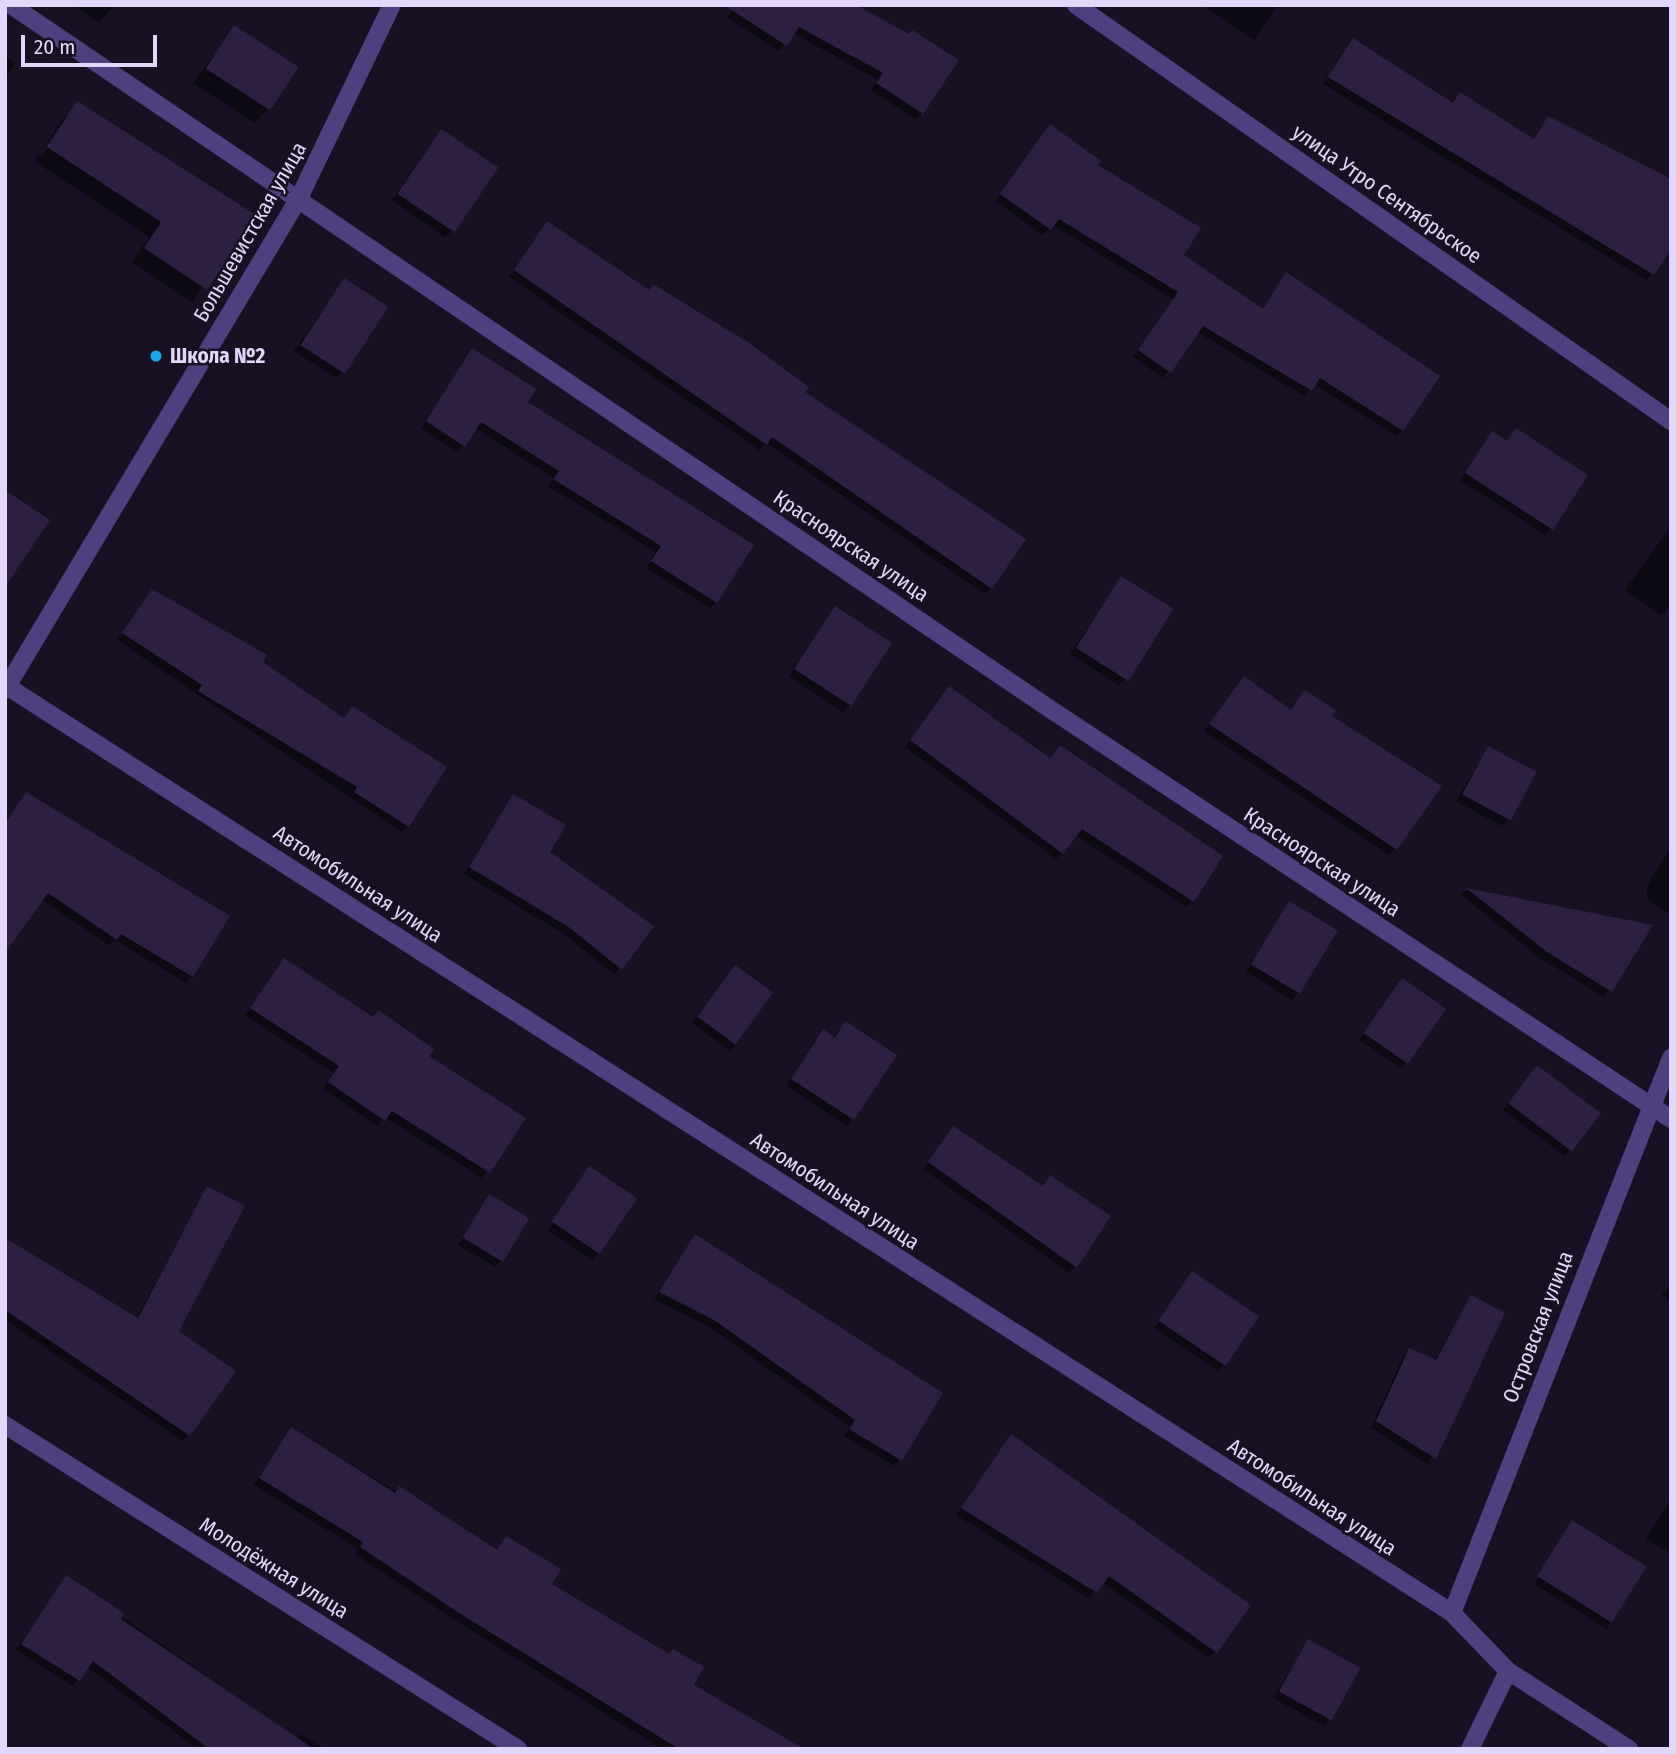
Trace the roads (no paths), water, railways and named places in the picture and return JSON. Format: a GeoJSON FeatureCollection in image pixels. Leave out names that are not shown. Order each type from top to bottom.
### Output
{"type":"FeatureCollection","features":[{"type":"Feature","properties":{"kind":"street","name":"Красноярская улица"},"geometry":{"type":"LineString","coordinates":[[11,5],[1041,703],[1671,1119]]}},
{"type":"Feature","properties":{"kind":"street","name":"Большевистская улица"},"geometry":{"type":"LineString","coordinates":[[6,687],[299,198],[392,5]]}},
{"type":"Feature","properties":{"kind":"street","name":"улица Утро Сентябрьское"},"geometry":{"type":"LineString","coordinates":[[1076,5],[1671,421]]}},
{"type":"Feature","properties":{"kind":"street","name":"Автомобильная улица"},"geometry":{"type":"LineString","coordinates":[[6,687],[1452,1614],[1508,1671],[1629,1749]]}},
{"type":"Feature","properties":{"kind":"street","name":"Островская улица"},"geometry":{"type":"LineString","coordinates":[[1452,1614],[1648,1104],[1671,1058]]}},
{"type":"Feature","properties":{"kind":"street","name":"Молодёжная улица"},"geometry":{"type":"LineString","coordinates":[[5,1425],[518,1749]]}},
{"type":"Feature","properties":{"kind":"street"},"geometry":{"type":"LineString","coordinates":[[1470,1749],[1508,1671]]}},
{"type":"Feature","properties":{"kind":"place","name":"Школа №2"},"geometry":{"type":"Point","coordinates":[156,356]}}]}
